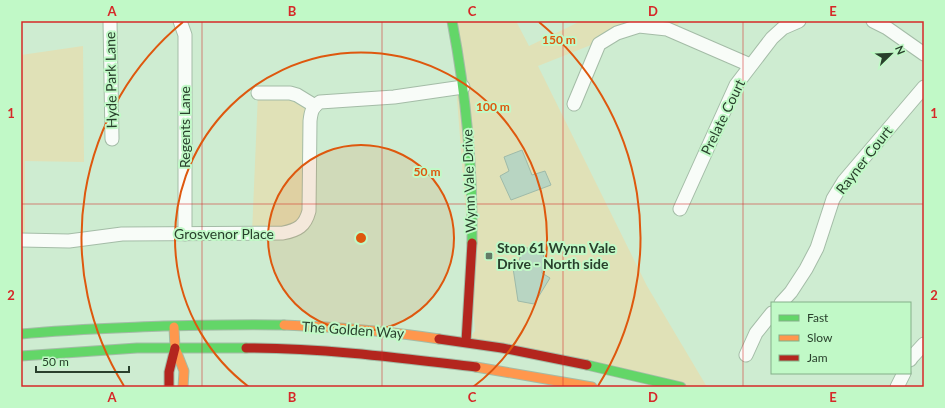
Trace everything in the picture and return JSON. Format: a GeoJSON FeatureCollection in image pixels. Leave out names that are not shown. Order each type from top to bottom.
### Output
{"type":"FeatureCollection","features":[{"type":"Feature","properties":{"kind":"main road","name":"Wynn Vale Drive"},"geometry":{"type":"LineString","coordinates":[[452,21],[463,87],[471,157],[472,258],[466,342]]}},
{"type":"Feature","properties":{"kind":"main road","name":"The Golden Way"},"geometry":{"type":"LineString","coordinates":[[21,334],[111,328],[253,324],[348,328],[395,332],[466,342],[593,366],[681,387]]}},
{"type":"Feature","properties":{"kind":"main road"},"geometry":{"type":"LineString","coordinates":[[169,387],[169,372],[175,348],[174,327]]}},
{"type":"Feature","properties":{"kind":"main road"},"geometry":{"type":"LineString","coordinates":[[442,362],[457,352],[466,342],[475,356],[488,368]]}},
{"type":"Feature","properties":{"kind":"main road","name":"The Golden Way"},"geometry":{"type":"LineString","coordinates":[[21,356],[137,348],[289,348],[442,362],[488,368],[592,387]]}},
{"type":"Feature","properties":{"kind":"main road"},"geometry":{"type":"LineString","coordinates":[[175,348],[184,371],[184,387]]}},
{"type":"Feature","properties":{"kind":"street","name":"Hyde Park Lane"},"geometry":{"type":"LineString","coordinates":[[110,21],[112,139]]}},
{"type":"Feature","properties":{"kind":"street","name":"Regents Lane"},"geometry":{"type":"LineString","coordinates":[[180,21],[185,35],[185,234]]}},
{"type":"Feature","properties":{"kind":"street","name":"Prelate Court"},"geometry":{"type":"LineString","coordinates":[[680,208],[736,85],[772,38],[783,28],[799,21]]}},
{"type":"Feature","properties":{"kind":"street"},"geometry":{"type":"LineString","coordinates":[[873,21],[887,28],[924,54]]}},
{"type":"Feature","properties":{"kind":"street"},"geometry":{"type":"LineString","coordinates":[[574,104],[599,44],[617,33],[639,26],[667,29],[750,65]]}},
{"type":"Feature","properties":{"kind":"street"},"geometry":{"type":"LineString","coordinates":[[258,93],[290,93],[297,95],[314,106],[320,102],[394,97],[463,87]]}},
{"type":"Feature","properties":{"kind":"street","name":"Rayner Court"},"geometry":{"type":"LineString","coordinates":[[782,302],[791,292],[806,269],[817,248],[833,199],[844,181],[924,87]]}},
{"type":"Feature","properties":{"kind":"street","name":"Grosvenor Place"},"geometry":{"type":"LineString","coordinates":[[21,240],[70,241],[122,234],[283,233],[294,231],[301,227],[309,211],[310,121],[311,111],[314,106]]}},
{"type":"Feature","properties":{"kind":"street"},"geometry":{"type":"LineString","coordinates":[[746,355],[756,332],[771,314]]}},
{"type":"Feature","properties":{"kind":"street"},"geometry":{"type":"LineString","coordinates":[[911,358],[924,344]]}},
{"type":"Feature","properties":{"kind":"street"},"geometry":{"type":"LineString","coordinates":[[897,387],[904,374]]}},
{"type":"Feature","properties":{"kind":"green space"},"geometry":{"type":"Polygon","coordinates":[[[451,21],[516,21],[529,46],[581,21],[680,21],[674,32],[639,26],[538,66],[647,286],[707,387],[680,387],[466,342],[475,331],[451,21]]]}},
{"type":"Feature","properties":{"kind":"green space"},"geometry":{"type":"Polygon","coordinates":[[[83,46],[84,162],[25,161],[25,240],[21,240],[21,55],[83,46]]]}},
{"type":"Feature","properties":{"kind":"green space"},"geometry":{"type":"Polygon","coordinates":[[[258,93],[295,95],[315,106],[309,211],[301,227],[252,233],[258,93]]]}},
{"type":"Feature","properties":{"kind":"building"},"geometry":{"type":"Polygon","coordinates":[[[522,150],[532,175],[545,171],[551,185],[511,200],[500,176],[509,171],[504,157],[522,150]]]}},
{"type":"Feature","properties":{"kind":"building"},"geometry":{"type":"Polygon","coordinates":[[[523,247],[544,252],[542,273],[550,278],[534,304],[518,301],[513,268],[517,268],[523,247]]]}},
{"type":"Feature","properties":{"kind":"traffic: fast"},"geometry":{"type":"LineString","coordinates":[[452,21],[468,131],[472,243]]}},
{"type":"Feature","properties":{"kind":"traffic: fast"},"geometry":{"type":"LineString","coordinates":[[21,334],[164,326],[284,325]]}},
{"type":"Feature","properties":{"kind":"traffic: fast"},"geometry":{"type":"LineString","coordinates":[[21,356],[137,348],[246,348]]}},
{"type":"Feature","properties":{"kind":"traffic: fast"},"geometry":{"type":"LineString","coordinates":[[587,365],[681,387]]}},
{"type":"Feature","properties":{"kind":"traffic: slow"},"geometry":{"type":"LineString","coordinates":[[284,325],[362,330],[439,339]]}},
{"type":"Feature","properties":{"kind":"traffic: slow"},"geometry":{"type":"LineString","coordinates":[[174,327],[175,348],[184,371],[183,387]]}},
{"type":"Feature","properties":{"kind":"traffic: slow"},"geometry":{"type":"LineString","coordinates":[[476,367],[592,387]]}},
{"type":"Feature","properties":{"kind":"traffic: jam"},"geometry":{"type":"LineString","coordinates":[[466,342],[472,243]]}},
{"type":"Feature","properties":{"kind":"traffic: jam"},"geometry":{"type":"LineString","coordinates":[[439,339],[502,348],[587,365]]}},
{"type":"Feature","properties":{"kind":"traffic: jam"},"geometry":{"type":"LineString","coordinates":[[169,387],[169,372],[175,348]]}},
{"type":"Feature","properties":{"kind":"traffic: jam"},"geometry":{"type":"LineString","coordinates":[[246,348],[275,348],[333,352],[476,367]]}},
{"type":"Feature","properties":{"kind":"place","name":"Stop 61 Wynn Vale Drive - North side"},"geometry":{"type":"Point","coordinates":[489,256]}}]}
